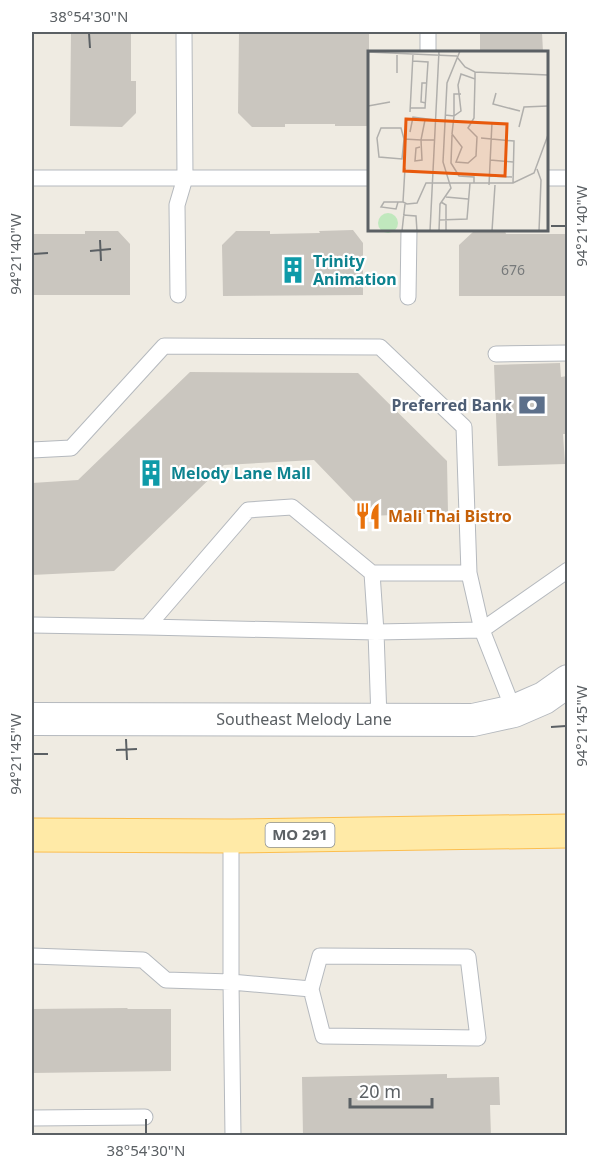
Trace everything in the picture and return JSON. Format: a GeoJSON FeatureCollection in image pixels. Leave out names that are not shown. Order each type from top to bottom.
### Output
{"type":"FeatureCollection","features":[{"type":"Feature","properties":{"kind":"main road","name":"MO 291"},"geometry":{"type":"LineString","coordinates":[[32,835],[231,836],[567,831]]}},
{"type":"Feature","properties":{"kind":"street","name":"Southeast Melody Lane"},"geometry":{"type":"LineString","coordinates":[[32,719],[473,720],[514,711],[544,698],[567,681]]}},
{"type":"Feature","properties":{"kind":"lane"},"geometry":{"type":"LineString","coordinates":[[178,295],[177,205],[185,178],[184,32]]}},
{"type":"Feature","properties":{"kind":"lane"},"geometry":{"type":"LineString","coordinates":[[428,32],[428,51]]}},
{"type":"Feature","properties":{"kind":"lane"},"geometry":{"type":"LineString","coordinates":[[32,178],[368,178]]}},
{"type":"Feature","properties":{"kind":"lane"},"geometry":{"type":"LineString","coordinates":[[548,178],[567,178]]}},
{"type":"Feature","properties":{"kind":"lane"},"geometry":{"type":"LineString","coordinates":[[408,297],[409,231]]}},
{"type":"Feature","properties":{"kind":"lane"},"geometry":{"type":"LineString","coordinates":[[32,450],[71,448],[164,346],[380,347],[464,427],[469,573],[482,630],[514,711]]}},
{"type":"Feature","properties":{"kind":"lane"},"geometry":{"type":"LineString","coordinates":[[496,354],[567,353]]}},
{"type":"Feature","properties":{"kind":"lane"},"geometry":{"type":"LineString","coordinates":[[147,627],[248,510],[292,507],[372,573],[469,573]]}},
{"type":"Feature","properties":{"kind":"lane"},"geometry":{"type":"LineString","coordinates":[[32,625],[376,632],[482,630],[567,570]]}},
{"type":"Feature","properties":{"kind":"lane"},"geometry":{"type":"LineString","coordinates":[[372,573],[379,719]]}},
{"type":"Feature","properties":{"kind":"lane"},"geometry":{"type":"LineString","coordinates":[[231,836],[233,1136]]}},
{"type":"Feature","properties":{"kind":"lane"},"geometry":{"type":"LineString","coordinates":[[32,956],[144,960],[166,980],[231,982],[311,989]]}},
{"type":"Feature","properties":{"kind":"lane"},"geometry":{"type":"LineString","coordinates":[[320,956],[468,957],[478,1038],[323,1036],[311,989],[320,956]]}},
{"type":"Feature","properties":{"kind":"lane"},"geometry":{"type":"LineString","coordinates":[[32,1118],[145,1117]]}},
{"type":"Feature","properties":{"kind":"building"},"geometry":{"type":"Polygon","coordinates":[[[71,32],[131,32],[131,81],[136,81],[136,113],[122,127],[70,126],[71,32]]]}},
{"type":"Feature","properties":{"kind":"building"},"geometry":{"type":"Polygon","coordinates":[[[239,32],[369,32],[368,126],[285,124],[285,127],[252,127],[238,113],[239,32]]]}},
{"type":"Feature","properties":{"kind":"building"},"geometry":{"type":"Polygon","coordinates":[[[480,32],[542,32],[543,51],[480,51],[480,32]]]}},
{"type":"Feature","properties":{"kind":"building","name":"Trinity Animation"},"geometry":{"type":"Polygon","coordinates":[[[353,230],[363,243],[363,295],[223,296],[222,245],[236,231],[270,231],[270,234],[353,230]]]}},
{"type":"Feature","properties":{"kind":"building"},"geometry":{"type":"Polygon","coordinates":[[[85,231],[118,231],[130,244],[130,295],[32,295],[32,234],[85,234],[85,231]]]}},
{"type":"Feature","properties":{"kind":"building"},"geometry":{"type":"Polygon","coordinates":[[[474,231],[505,231],[506,234],[567,234],[567,296],[459,296],[459,245],[474,231]]]}},
{"type":"Feature","properties":{"kind":"building","name":"Preferred Bank"},"geometry":{"type":"Polygon","coordinates":[[[560,363],[561,377],[567,376],[567,434],[563,434],[565,464],[498,466],[494,365],[560,363]]]}},
{"type":"Feature","properties":{"kind":"building","name":"Melody Lane Mall"},"geometry":{"type":"Polygon","coordinates":[[[190,372],[358,373],[447,461],[448,513],[368,516],[314,460],[224,465],[114,571],[32,575],[32,483],[78,480],[190,372]]]}},
{"type":"Feature","properties":{"kind":"building"},"geometry":{"type":"Polygon","coordinates":[[[32,1009],[171,1009],[171,1071],[32,1073],[32,1009]]]}},
{"type":"Feature","properties":{"kind":"building"},"geometry":{"type":"Polygon","coordinates":[[[447,1074],[447,1078],[499,1077],[500,1105],[490,1105],[491,1136],[303,1136],[302,1077],[447,1074]]]}},
{"type":"Feature","properties":{"kind":"place","name":"Trinity Animation"},"geometry":{"type":"Point","coordinates":[293,270]}},
{"type":"Feature","properties":{"kind":"place","name":"Preferred Bank"},"geometry":{"type":"Point","coordinates":[532,405]}},
{"type":"Feature","properties":{"kind":"place","name":"Melody Lane Mall"},"geometry":{"type":"Point","coordinates":[151,473]}},
{"type":"Feature","properties":{"kind":"place","name":"Mali Thai Bistro"},"geometry":{"type":"Point","coordinates":[368,516]}}]}
